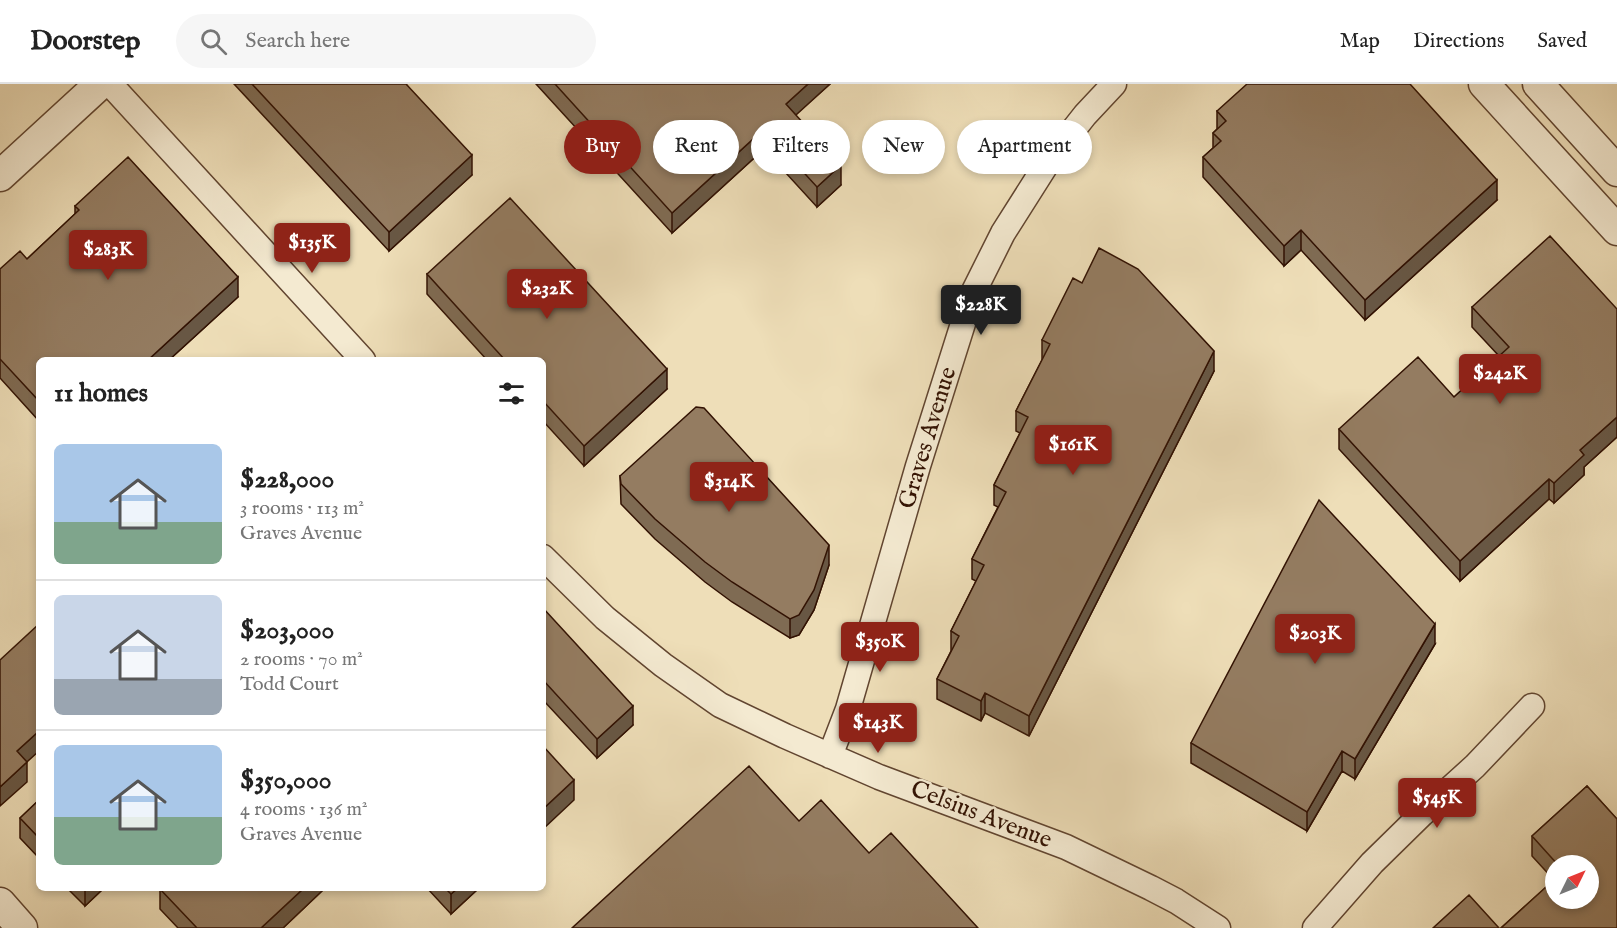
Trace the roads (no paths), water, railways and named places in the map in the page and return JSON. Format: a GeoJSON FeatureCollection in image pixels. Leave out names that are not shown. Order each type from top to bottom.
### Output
{"type":"FeatureCollection","features":[{"type":"Feature","properties":{"kind":"street"},"geometry":{"type":"LineString","coordinates":[[0,176],[100,84]]}},
{"type":"Feature","properties":{"kind":"street"},"geometry":{"type":"LineString","coordinates":[[110,84],[360,357]]}},
{"type":"Feature","properties":{"kind":"street","name":"Graves Avenue"},"geometry":{"type":"LineString","coordinates":[[830,756],[848,709],[918,466],[972,295],[1003,233],[1048,162],[1085,115],[1114,84]]}},
{"type":"Feature","properties":{"kind":"street"},"geometry":{"type":"LineString","coordinates":[[1484,84],[1617,230]]}},
{"type":"Feature","properties":{"kind":"street"},"geometry":{"type":"LineString","coordinates":[[1538,84],[1617,171]]}},
{"type":"Feature","properties":{"kind":"street","name":"Celsius Avenue"},"geometry":{"type":"LineString","coordinates":[[546,560],[605,618],[663,665],[720,705],[879,777],[1066,847],[1105,864],[1167,896],[1218,928]]}},
{"type":"Feature","properties":{"kind":"street"},"geometry":{"type":"LineString","coordinates":[[1315,928],[1372,863],[1475,766],[1533,706]]}},
{"type":"Feature","properties":{"kind":"street"},"geometry":{"type":"LineString","coordinates":[[0,903],[22,928]]}}]}
